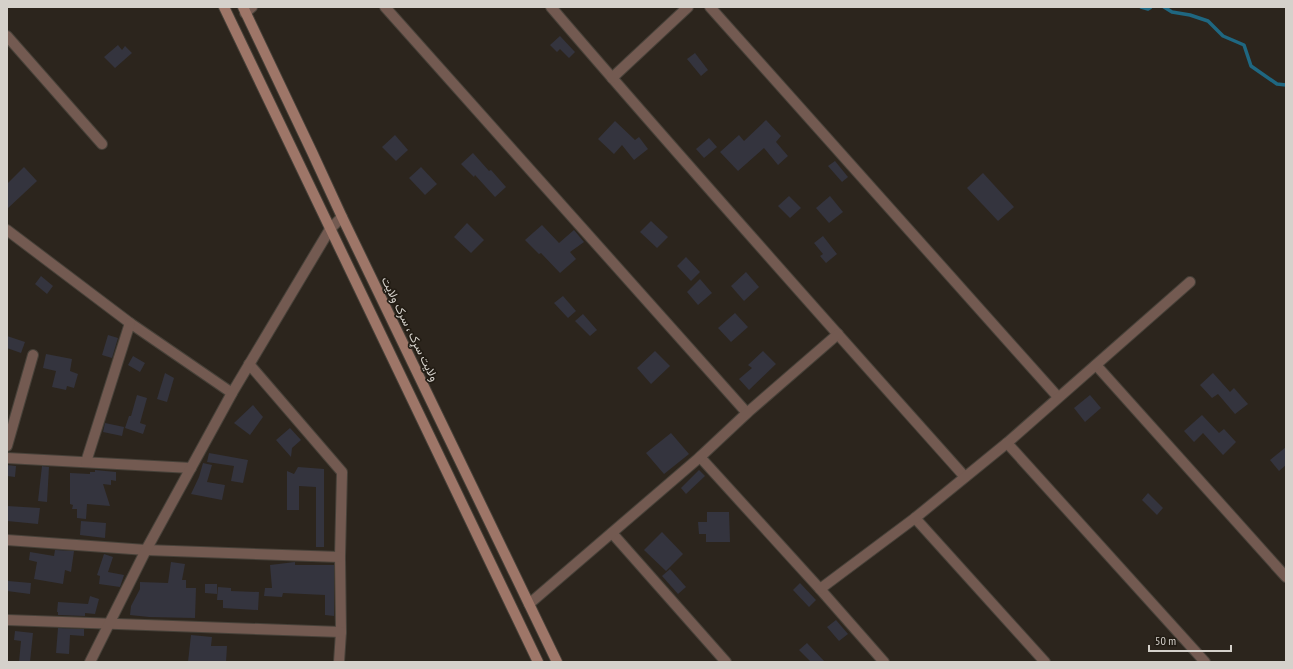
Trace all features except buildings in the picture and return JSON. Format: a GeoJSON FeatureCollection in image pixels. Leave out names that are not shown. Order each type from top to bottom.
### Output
{"type":"FeatureCollection","features":[{"type":"Feature","properties":{"kind":"main road"},"geometry":{"type":"LineString","coordinates":[[224,7],[538,662]]}},
{"type":"Feature","properties":{"kind":"main road","name":"ولایت سړک ، سرک ولایت"},"geometry":{"type":"LineString","coordinates":[[247,9],[342,217],[557,662]]}},
{"type":"Feature","properties":{"kind":"street"},"geometry":{"type":"LineString","coordinates":[[385,7],[747,413]]}},
{"type":"Feature","properties":{"kind":"street"},"geometry":{"type":"LineString","coordinates":[[551,7],[965,477]]}},
{"type":"Feature","properties":{"kind":"street"},"geometry":{"type":"LineString","coordinates":[[612,78],[688,7]]}},
{"type":"Feature","properties":{"kind":"street"},"geometry":{"type":"LineString","coordinates":[[710,7],[1058,397]]}},
{"type":"Feature","properties":{"kind":"street"},"geometry":{"type":"LineString","coordinates":[[7,36],[102,144]]}},
{"type":"Feature","properties":{"kind":"street"},"geometry":{"type":"LineString","coordinates":[[90,662],[146,550],[232,393],[330,229],[342,217]]}},
{"type":"Feature","properties":{"kind":"street"},"geometry":{"type":"LineString","coordinates":[[7,230],[130,323],[232,393]]}},
{"type":"Feature","properties":{"kind":"street"},"geometry":{"type":"LineString","coordinates":[[820,589],[915,518],[1007,443],[1190,282]]}},
{"type":"Feature","properties":{"kind":"street"},"geometry":{"type":"LineString","coordinates":[[86,462],[130,323]]}},
{"type":"Feature","properties":{"kind":"street"},"geometry":{"type":"LineString","coordinates":[[529,604],[700,457],[747,413],[838,334]]}},
{"type":"Feature","properties":{"kind":"street"},"geometry":{"type":"LineString","coordinates":[[7,446],[33,355]]}},
{"type":"Feature","properties":{"kind":"street"},"geometry":{"type":"LineString","coordinates":[[249,364],[342,472],[340,557],[341,632],[339,662]]}},
{"type":"Feature","properties":{"kind":"street"},"geometry":{"type":"LineString","coordinates":[[1096,365],[1286,577]]}},
{"type":"Feature","properties":{"kind":"street"},"geometry":{"type":"LineString","coordinates":[[1007,443],[1205,662]]}},
{"type":"Feature","properties":{"kind":"street"},"geometry":{"type":"LineString","coordinates":[[700,457],[884,662]]}},
{"type":"Feature","properties":{"kind":"street"},"geometry":{"type":"LineString","coordinates":[[7,458],[192,468]]}},
{"type":"Feature","properties":{"kind":"street"},"geometry":{"type":"LineString","coordinates":[[915,518],[1045,662]]}},
{"type":"Feature","properties":{"kind":"street"},"geometry":{"type":"LineString","coordinates":[[612,533],[726,662]]}},
{"type":"Feature","properties":{"kind":"street"},"geometry":{"type":"LineString","coordinates":[[7,540],[146,550],[340,557]]}},
{"type":"Feature","properties":{"kind":"street"},"geometry":{"type":"LineString","coordinates":[[7,620],[341,632]]}},
{"type":"Feature","properties":{"kind":"waterway"},"geometry":{"type":"LineString","coordinates":[[1141,7],[1148,9],[1151,7]]}},
{"type":"Feature","properties":{"kind":"waterway"},"geometry":{"type":"LineString","coordinates":[[1164,7],[1172,12],[1190,15],[1208,21],[1223,36],[1244,45],[1251,66],[1277,84],[1286,85]]}}]}
